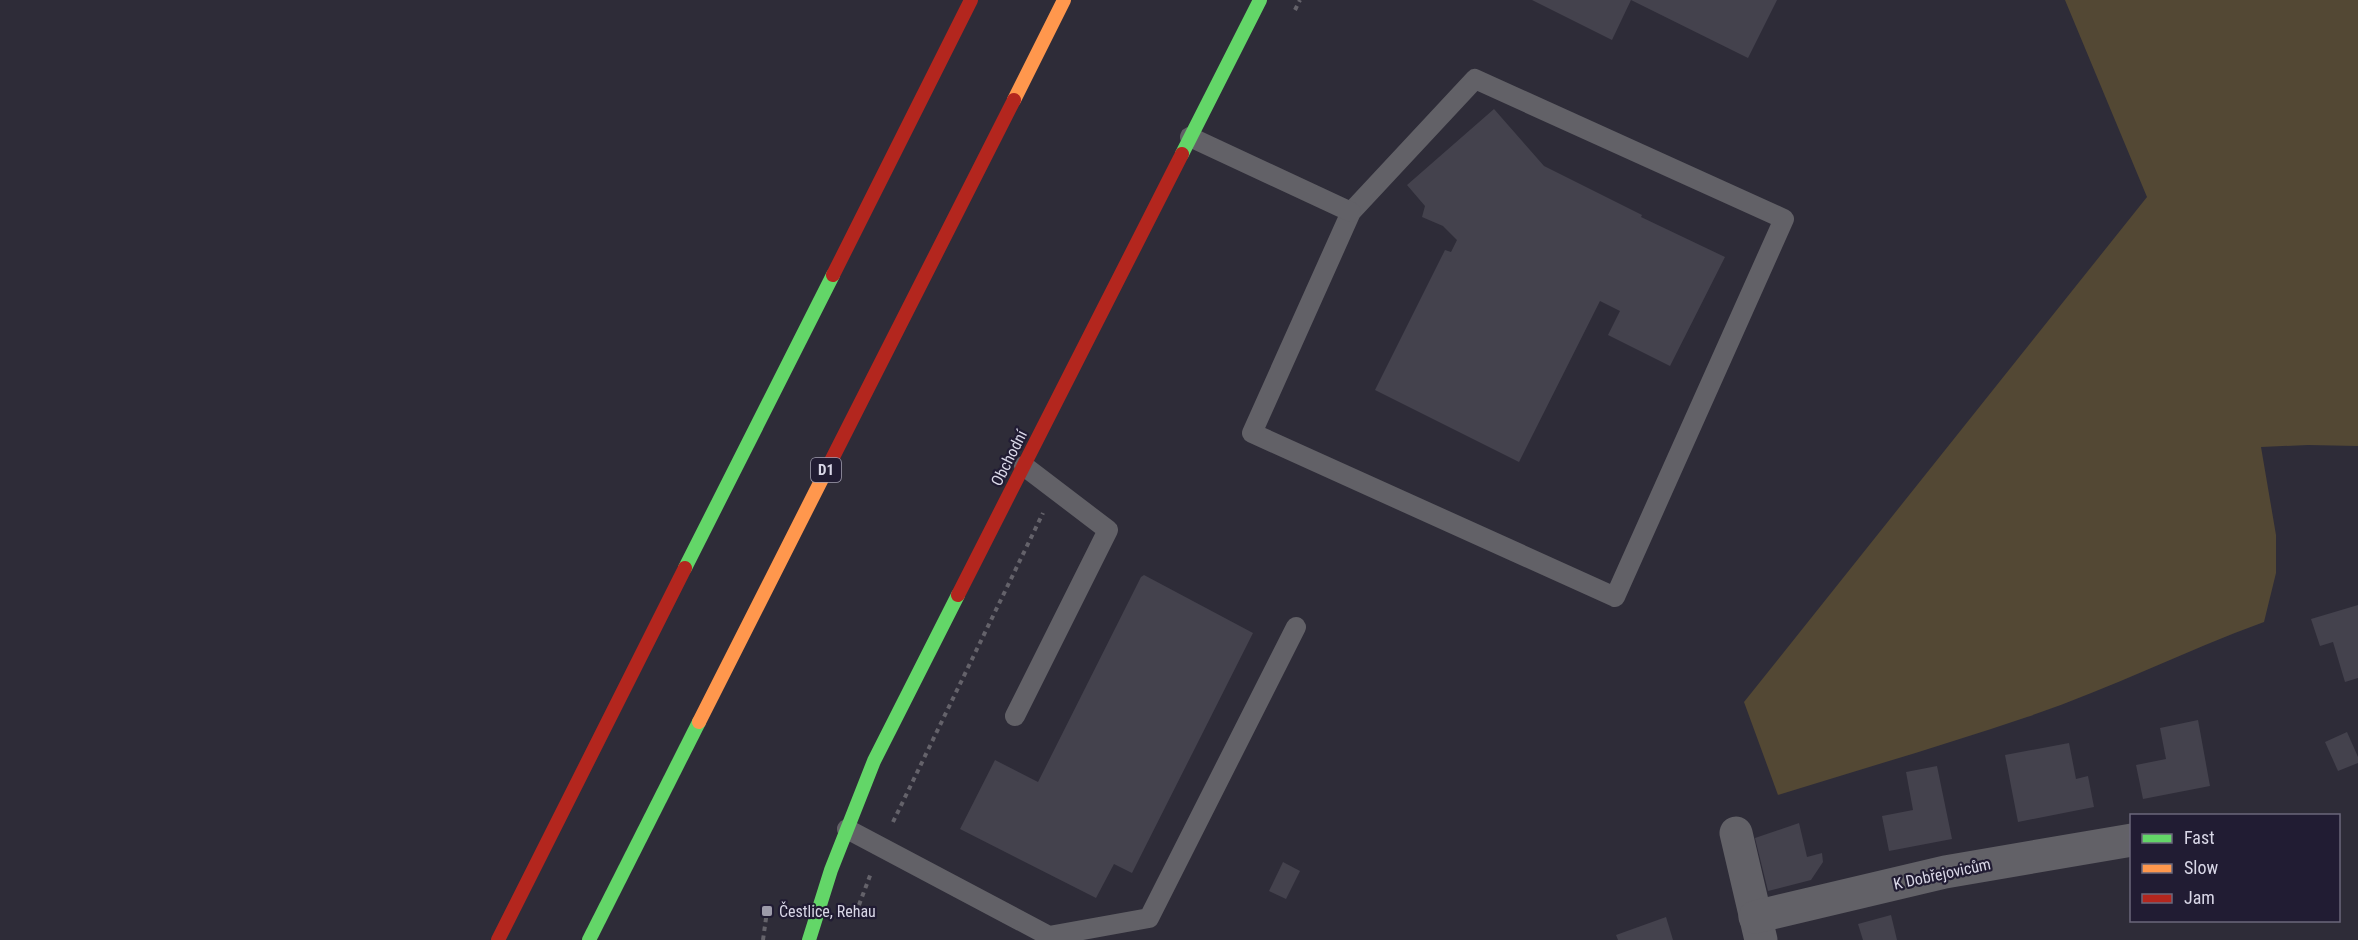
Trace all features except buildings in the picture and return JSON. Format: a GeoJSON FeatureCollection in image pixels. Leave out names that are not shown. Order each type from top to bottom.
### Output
{"type":"FeatureCollection","features":[{"type":"Feature","properties":{"kind":"main road"},"geometry":{"type":"LineString","coordinates":[[498,940],[971,0]]}},
{"type":"Feature","properties":{"kind":"main road","name":"D1"},"geometry":{"type":"LineString","coordinates":[[589,940],[1064,0]]}},
{"type":"Feature","properties":{"kind":"main road","name":"Obchodní"},"geometry":{"type":"LineString","coordinates":[[809,940],[831,870],[874,761],[1260,0]]}},
{"type":"Feature","properties":{"kind":"street","name":"K Dobřejovicům"},"geometry":{"type":"LineString","coordinates":[[1736,833],[1758,928],[1945,872],[2130,840]]}},
{"type":"Feature","properties":{"kind":"lane"},"geometry":{"type":"LineString","coordinates":[[1475,79],[1784,219],[1615,597],[1252,433],[1352,212],[1475,79]]}},
{"type":"Feature","properties":{"kind":"lane"},"geometry":{"type":"LineString","coordinates":[[1190,137],[1352,212]]}},
{"type":"Feature","properties":{"kind":"lane"},"geometry":{"type":"LineString","coordinates":[[1015,716],[1108,530],[1024,466]]}},
{"type":"Feature","properties":{"kind":"lane"},"geometry":{"type":"LineString","coordinates":[[847,829],[1048,936],[1149,918],[1296,627]]}},
{"type":"Feature","properties":{"kind":"path"},"geometry":{"type":"LineString","coordinates":[[764,940],[767,911]]}},
{"type":"Feature","properties":{"kind":"shaded area"},"geometry":{"type":"Polygon","coordinates":[[[2065,0],[2358,0],[2358,446],[2261,447],[2276,535],[2276,573],[2264,622],[2027,717],[1778,795],[1744,702],[2147,197],[2065,0]]]}},
{"type":"Feature","properties":{"kind":"traffic: fast"},"geometry":{"type":"LineString","coordinates":[[1182,154],[1260,0]]}},
{"type":"Feature","properties":{"kind":"traffic: fast"},"geometry":{"type":"LineString","coordinates":[[685,568],[833,275]]}},
{"type":"Feature","properties":{"kind":"traffic: fast"},"geometry":{"type":"LineString","coordinates":[[809,940],[831,870],[874,761],[958,595]]}},
{"type":"Feature","properties":{"kind":"traffic: fast"},"geometry":{"type":"LineString","coordinates":[[589,940],[699,722]]}},
{"type":"Feature","properties":{"kind":"traffic: slow"},"geometry":{"type":"LineString","coordinates":[[1014,100],[1064,0]]}},
{"type":"Feature","properties":{"kind":"traffic: slow"},"geometry":{"type":"LineString","coordinates":[[699,722],[829,465]]}},
{"type":"Feature","properties":{"kind":"traffic: jam"},"geometry":{"type":"LineString","coordinates":[[833,275],[971,0]]}},
{"type":"Feature","properties":{"kind":"traffic: jam"},"geometry":{"type":"LineString","coordinates":[[829,465],[1014,100]]}},
{"type":"Feature","properties":{"kind":"traffic: jam"},"geometry":{"type":"LineString","coordinates":[[958,595],[1182,154]]}},
{"type":"Feature","properties":{"kind":"traffic: jam"},"geometry":{"type":"LineString","coordinates":[[498,940],[685,568]]}},
{"type":"Feature","properties":{"kind":"place","name":"Čestlice, Rehau"},"geometry":{"type":"Point","coordinates":[767,911]}}]}
